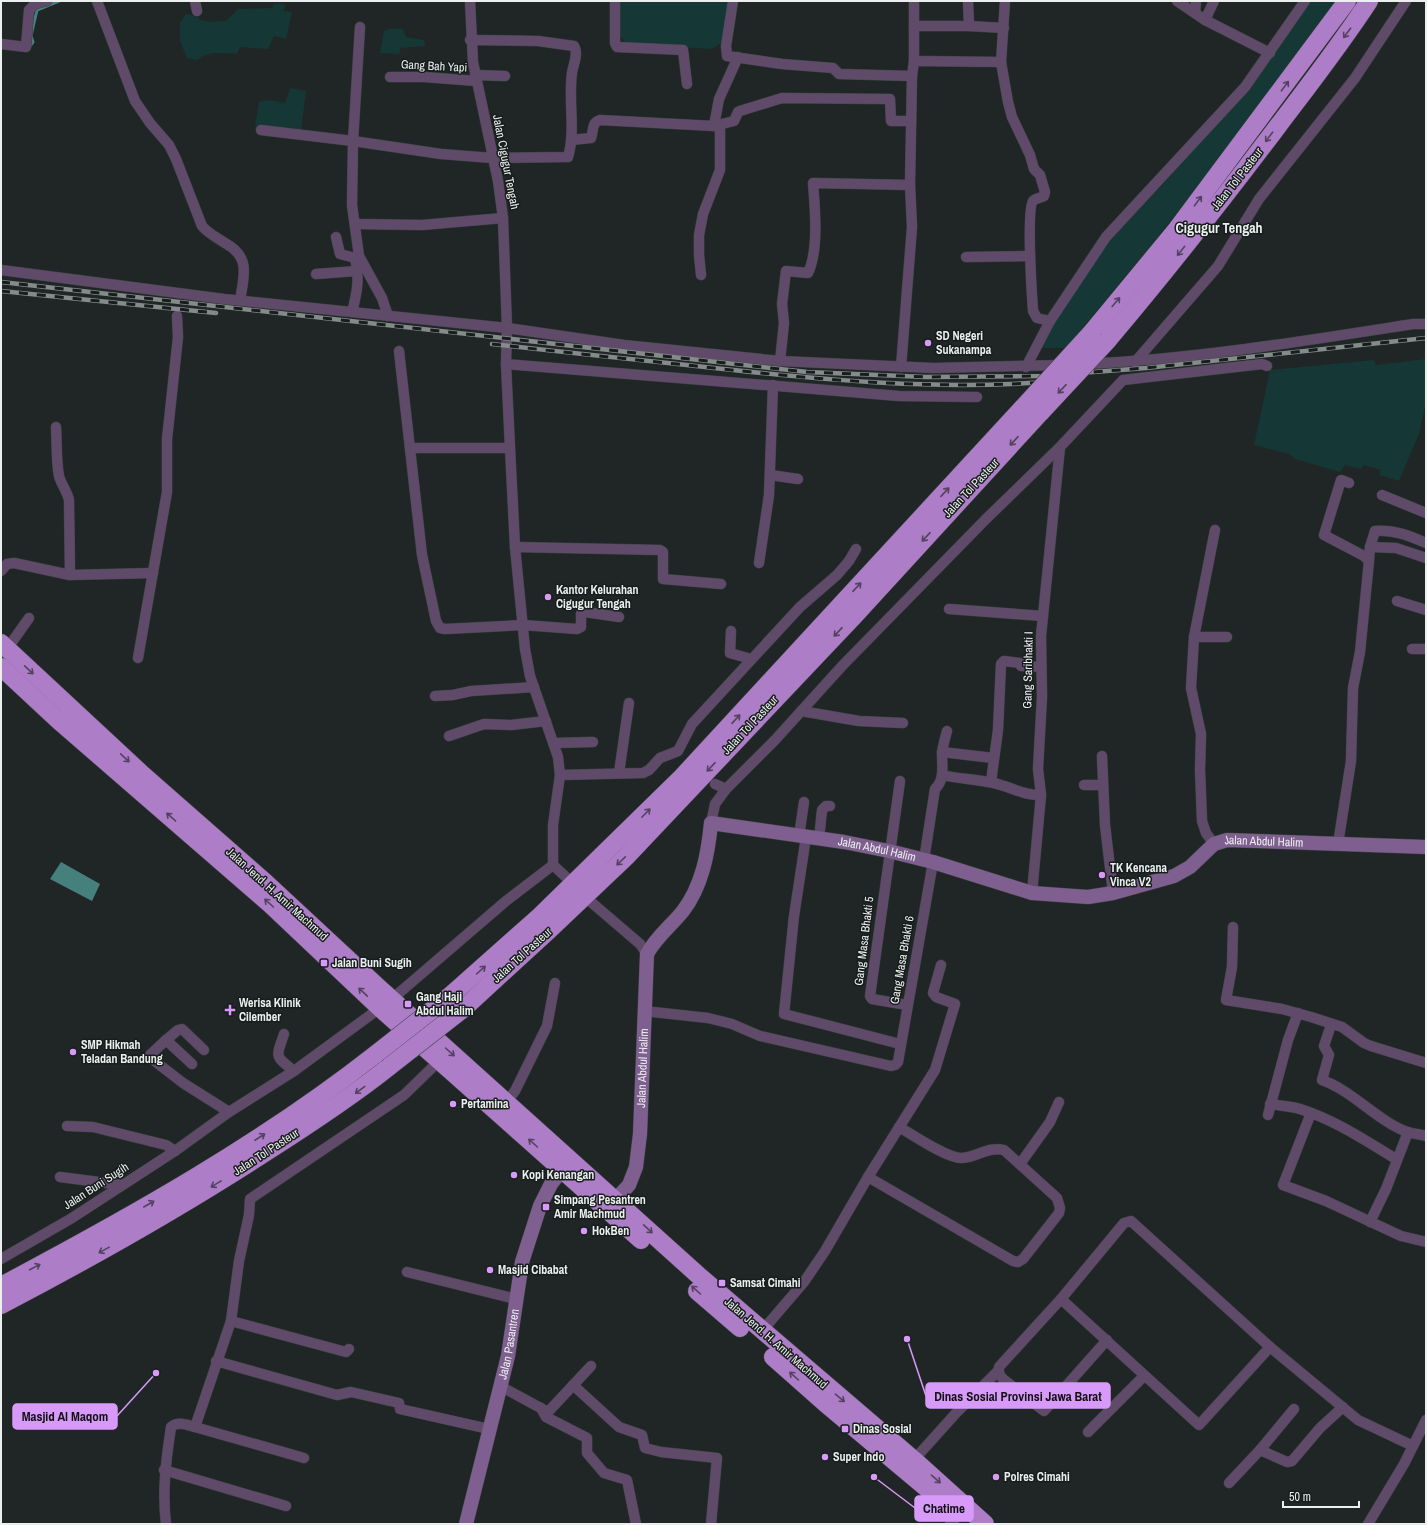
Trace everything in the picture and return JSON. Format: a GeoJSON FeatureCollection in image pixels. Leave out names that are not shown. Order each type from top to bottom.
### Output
{"type":"FeatureCollection","features":[{"type":"Feature","properties":{"kind":"highway","name":"Jalan Tol Pasteur"},"geometry":{"type":"LineString","coordinates":[[1,1305],[131,1235],[228,1177],[358,1092],[463,1009],[626,857],[789,673],[1034,407],[1092,332],[1177,229],[1347,1]]}},
{"type":"Feature","properties":{"kind":"highway","name":"Jalan Tol Pasteur"},"geometry":{"type":"LineString","coordinates":[[1034,407],[1108,340],[1155,284],[1266,142],[1349,31],[1369,1]]}},
{"type":"Feature","properties":{"kind":"highway","name":"Jalan Jend. H. Amir Machmud"},"geometry":{"type":"LineString","coordinates":[[4,646],[46,698]]}},
{"type":"Feature","properties":{"kind":"highway","name":"Jalan Jend. H. Amir Machmud"},"geometry":{"type":"LineString","coordinates":[[1,668],[46,698],[143,775],[266,883],[386,1003],[439,1061],[563,1169],[718,1310],[909,1465],[985,1524]]}},
{"type":"Feature","properties":{"kind":"highway","name":"Jalan Tol Pasteur"},"geometry":{"type":"LineString","coordinates":[[1,1286],[85,1240],[254,1141],[292,1117],[376,1054],[451,995],[540,916],[789,673]]}},
{"type":"Feature","properties":{"kind":"highway","name":"Jalan Jend. H. Amir Machmud"},"geometry":{"type":"LineString","coordinates":[[386,1003],[510,1097],[615,1200],[909,1465],[959,1521]]}},
{"type":"Feature","properties":{"kind":"street"},"geometry":{"type":"LineString","coordinates":[[1,44],[22,48],[26,47],[29,10],[35,4],[47,1]]}},
{"type":"Feature","properties":{"kind":"street"},"geometry":{"type":"LineString","coordinates":[[97,1],[136,101],[150,123],[169,145],[202,226],[209,234],[234,248],[240,256],[245,269],[240,300]]}},
{"type":"Feature","properties":{"kind":"street"},"geometry":{"type":"LineString","coordinates":[[195,1],[197,12]]}},
{"type":"Feature","properties":{"kind":"street","name":"Jalan Cigugur Tengah"},"geometry":{"type":"LineString","coordinates":[[470,1],[470,40],[476,78],[498,181],[503,218],[507,328],[506,364],[515,547],[525,649],[534,687],[554,744],[560,775],[553,825],[554,865]]}},
{"type":"Feature","properties":{"kind":"street"},"geometry":{"type":"LineString","coordinates":[[614,1],[615,43],[617,47],[684,50],[686,84]]}},
{"type":"Feature","properties":{"kind":"street"},"geometry":{"type":"LineString","coordinates":[[733,1],[725,54],[727,56],[782,64],[833,68],[839,74],[912,76]]}},
{"type":"Feature","properties":{"kind":"street"},"geometry":{"type":"LineString","coordinates":[[901,368],[912,227],[910,185],[912,76],[914,61],[914,1]]}},
{"type":"Feature","properties":{"kind":"street"},"geometry":{"type":"LineString","coordinates":[[968,1],[969,26]]}},
{"type":"Feature","properties":{"kind":"street"},"geometry":{"type":"LineString","coordinates":[[1005,1],[1001,62],[1012,116],[1025,142],[1034,169],[1040,175],[1045,192],[1044,196],[1034,200],[1031,204],[1030,256],[1033,311],[1037,318],[1050,321]]}},
{"type":"Feature","properties":{"kind":"street"},"geometry":{"type":"LineString","coordinates":[[1177,1],[1205,20],[1270,53]]}},
{"type":"Feature","properties":{"kind":"street"},"geometry":{"type":"LineString","coordinates":[[1195,13],[1196,1]]}},
{"type":"Feature","properties":{"kind":"street"},"geometry":{"type":"LineString","coordinates":[[1205,20],[1214,1]]}},
{"type":"Feature","properties":{"kind":"street"},"geometry":{"type":"LineString","coordinates":[[1026,367],[1050,321],[1106,237],[1245,87],[1305,1]]}},
{"type":"Feature","properties":{"kind":"street"},"geometry":{"type":"LineString","coordinates":[[1135,362],[1218,266],[1260,199],[1355,78],[1406,1]]}},
{"type":"Feature","properties":{"kind":"street"},"geometry":{"type":"LineString","coordinates":[[914,26],[969,26],[1004,28]]}},
{"type":"Feature","properties":{"kind":"street"},"geometry":{"type":"LineString","coordinates":[[360,27],[353,141],[352,205],[359,256],[382,298],[388,316]]}},
{"type":"Feature","properties":{"kind":"street"},"geometry":{"type":"LineString","coordinates":[[260,130],[353,141],[441,154],[492,158],[568,157],[571,140],[572,74],[577,51],[574,46],[538,41],[470,40]]}},
{"type":"Feature","properties":{"kind":"street"},"geometry":{"type":"LineString","coordinates":[[702,275],[699,255],[699,235],[703,214],[720,170],[717,125],[720,99],[738,57]]}},
{"type":"Feature","properties":{"kind":"street"},"geometry":{"type":"LineString","coordinates":[[914,61],[1001,62]]}},
{"type":"Feature","properties":{"kind":"street","name":"Gang Bah Yapi"},"geometry":{"type":"LineString","coordinates":[[390,77],[476,78],[505,76]]}},
{"type":"Feature","properties":{"kind":"street"},"geometry":{"type":"LineString","coordinates":[[571,140],[590,139],[592,136],[594,123],[600,120],[717,125],[734,121],[740,111],[782,98],[890,99],[891,121],[911,121]]}},
{"type":"Feature","properties":{"kind":"street"},"geometry":{"type":"LineString","coordinates":[[780,360],[784,323],[782,304],[786,271],[808,273],[813,253],[815,217],[813,183],[910,185]]}},
{"type":"Feature","properties":{"kind":"street"},"geometry":{"type":"LineString","coordinates":[[355,224],[422,225],[503,218]]}},
{"type":"Feature","properties":{"kind":"street"},"geometry":{"type":"LineString","coordinates":[[336,237],[340,254],[355,258],[358,289],[352,312]]}},
{"type":"Feature","properties":{"kind":"street"},"geometry":{"type":"LineString","coordinates":[[966,257],[1030,256]]}},
{"type":"Feature","properties":{"kind":"street"},"geometry":{"type":"LineString","coordinates":[[1,270],[240,300],[507,328],[624,345],[780,360],[901,368],[1026,367],[1135,362],[1265,347],[1412,324],[1426,324]]}},
{"type":"Feature","properties":{"kind":"street"},"geometry":{"type":"LineString","coordinates":[[316,274],[357,271]]}},
{"type":"Feature","properties":{"kind":"street"},"geometry":{"type":"LineString","coordinates":[[138,658],[167,492],[167,439],[178,337],[177,316]]}},
{"type":"Feature","properties":{"kind":"street"},"geometry":{"type":"LineString","coordinates":[[399,351],[422,555],[436,621],[440,628],[523,625],[578,629],[581,627],[581,614],[585,612],[619,617]]}},
{"type":"Feature","properties":{"kind":"street"},"geometry":{"type":"LineString","coordinates":[[506,364],[899,396],[977,397]]}},
{"type":"Feature","properties":{"kind":"street"},"geometry":{"type":"LineString","coordinates":[[591,902],[640,944],[647,954],[652,944],[683,910],[694,891],[707,857],[715,804],[726,789],[801,712],[843,665],[981,524],[1060,447],[1123,380],[1262,364],[1267,366]]}},
{"type":"Feature","properties":{"kind":"street"},"geometry":{"type":"LineString","coordinates":[[758,563],[768,508],[773,386]]}},
{"type":"Feature","properties":{"kind":"street"},"geometry":{"type":"LineString","coordinates":[[56,427],[58,468],[60,478],[68,493],[69,500],[70,575]]}},
{"type":"Feature","properties":{"kind":"street","name":"Gang Saribhakti I"},"geometry":{"type":"LineString","coordinates":[[1032,893],[1041,795],[1038,769],[1042,698],[1041,667],[1043,616],[1060,447]]}},
{"type":"Feature","properties":{"kind":"street"},"geometry":{"type":"LineString","coordinates":[[410,448],[510,448]]}},
{"type":"Feature","properties":{"kind":"street"},"geometry":{"type":"LineString","coordinates":[[770,475],[798,479]]}},
{"type":"Feature","properties":{"kind":"street"},"geometry":{"type":"LineString","coordinates":[[1349,482],[1340,480],[1324,535],[1369,560]]}},
{"type":"Feature","properties":{"kind":"street"},"geometry":{"type":"LineString","coordinates":[[1382,495],[1426,513]]}},
{"type":"Feature","properties":{"kind":"street"},"geometry":{"type":"LineString","coordinates":[[1214,844],[1206,833],[1202,821],[1200,770],[1201,734],[1190,688],[1194,637],[1216,530]]}},
{"type":"Feature","properties":{"kind":"street"},"geometry":{"type":"LineString","coordinates":[[1338,844],[1351,761],[1353,688],[1360,652],[1370,547],[1375,531],[1382,530],[1403,534],[1426,543]]}},
{"type":"Feature","properties":{"kind":"street"},"geometry":{"type":"LineString","coordinates":[[515,547],[660,550],[663,552],[664,556],[663,579],[721,584]]}},
{"type":"Feature","properties":{"kind":"street"},"geometry":{"type":"LineString","coordinates":[[1370,547],[1396,548],[1426,558]]}},
{"type":"Feature","properties":{"kind":"street"},"geometry":{"type":"LineString","coordinates":[[560,775],[643,772],[649,770],[660,758],[681,754],[692,724],[800,607],[837,574],[849,561],[856,549]]}},
{"type":"Feature","properties":{"kind":"street"},"geometry":{"type":"LineString","coordinates":[[1,571],[7,564],[14,563],[70,575],[154,573]]}},
{"type":"Feature","properties":{"kind":"street"},"geometry":{"type":"LineString","coordinates":[[1397,601],[1426,610]]}},
{"type":"Feature","properties":{"kind":"street"},"geometry":{"type":"LineString","coordinates":[[949,609],[1043,616]]}},
{"type":"Feature","properties":{"kind":"street"},"geometry":{"type":"LineString","coordinates":[[4,646],[29,618]]}},
{"type":"Feature","properties":{"kind":"street"},"geometry":{"type":"LineString","coordinates":[[731,631],[730,653],[751,659]]}},
{"type":"Feature","properties":{"kind":"street"},"geometry":{"type":"LineString","coordinates":[[1194,637],[1227,637]]}},
{"type":"Feature","properties":{"kind":"street"},"geometry":{"type":"LineString","coordinates":[[1412,649],[1426,649]]}},
{"type":"Feature","properties":{"kind":"street"},"geometry":{"type":"LineString","coordinates":[[991,782],[998,730],[1001,664],[1004,661],[1008,661],[1020,663],[1021,666],[1041,667]]}},
{"type":"Feature","properties":{"kind":"street"},"geometry":{"type":"LineString","coordinates":[[435,696],[453,695],[471,691],[534,687]]}},
{"type":"Feature","properties":{"kind":"street"},"geometry":{"type":"LineString","coordinates":[[619,773],[629,703]]}},
{"type":"Feature","properties":{"kind":"street"},"geometry":{"type":"LineString","coordinates":[[801,712],[859,721],[904,723]]}},
{"type":"Feature","properties":{"kind":"street"},"geometry":{"type":"LineString","coordinates":[[449,736],[484,724],[511,725],[546,721]]}},
{"type":"Feature","properties":{"kind":"street"},"geometry":{"type":"LineString","coordinates":[[947,731],[942,752],[942,775],[959,780],[991,782],[1012,787],[1023,794],[1041,795]]}},
{"type":"Feature","properties":{"kind":"street"},"geometry":{"type":"LineString","coordinates":[[554,744],[593,742]]}},
{"type":"Feature","properties":{"kind":"street"},"geometry":{"type":"LineString","coordinates":[[942,752],[994,758]]}},
{"type":"Feature","properties":{"kind":"street"},"geometry":{"type":"LineString","coordinates":[[1102,756],[1105,825],[1113,893]]}},
{"type":"Feature","properties":{"kind":"street","name":"Gang Masa Bhakti 6"},"geometry":{"type":"LineString","coordinates":[[644,1012],[708,1018],[732,1024],[760,1036],[891,1066],[895,1065],[898,1062],[929,861],[935,789],[940,785],[942,775]]}},
{"type":"Feature","properties":{"kind":"street"},"geometry":{"type":"LineString","coordinates":[[889,851],[900,781]]}},
{"type":"Feature","properties":{"kind":"street"},"geometry":{"type":"LineString","coordinates":[[715,784],[726,789]]}},
{"type":"Feature","properties":{"kind":"street"},"geometry":{"type":"LineString","coordinates":[[1084,785],[1103,785]]}},
{"type":"Feature","properties":{"kind":"street"},"geometry":{"type":"LineString","coordinates":[[804,802],[808,837],[794,916],[784,1014],[900,1044]]}},
{"type":"Feature","properties":{"kind":"street"},"geometry":{"type":"LineString","coordinates":[[808,837],[822,810],[826,806],[830,806]]}},
{"type":"Feature","properties":{"kind":"street","name":"Jalan Abdul Halim"},"geometry":{"type":"LineString","coordinates":[[711,824],[721,824],[808,837],[889,851],[929,861],[997,884],[1032,893],[1088,897],[1113,893],[1182,872],[1214,844],[1227,840],[1426,847]]}},
{"type":"Feature","properties":{"kind":"street","name":"Gang Masa Bhakti 5"},"geometry":{"type":"LineString","coordinates":[[889,851],[870,996],[872,999],[907,1005]]}},
{"type":"Feature","properties":{"kind":"street"},"geometry":{"type":"LineString","coordinates":[[386,1003],[506,901],[554,865],[567,878]]}},
{"type":"Feature","properties":{"kind":"street"},"geometry":{"type":"LineString","coordinates":[[1233,927],[1232,967],[1226,1000],[1298,1013],[1331,1025],[1342,1027],[1364,1043],[1371,1046],[1426,1062]]}},
{"type":"Feature","properties":{"kind":"street","name":"Jalan Abdul Halim"},"geometry":{"type":"LineString","coordinates":[[615,1200],[629,1185],[636,1167],[640,1134],[647,954]]}},
{"type":"Feature","properties":{"kind":"street"},"geometry":{"type":"LineString","coordinates":[[762,1331],[804,1282],[821,1257],[868,1177],[935,1070],[955,1004],[936,997],[933,993],[940,965]]}},
{"type":"Feature","properties":{"kind":"street"},"geometry":{"type":"LineString","coordinates":[[510,1097],[547,1026],[555,983]]}},
{"type":"Feature","properties":{"kind":"street","name":"Jalan Buni Sugih"},"geometry":{"type":"LineString","coordinates":[[1,1259],[72,1218],[175,1151],[229,1112],[294,1071],[386,1003]]}},
{"type":"Feature","properties":{"kind":"street"},"geometry":{"type":"LineString","coordinates":[[1268,1114],[1290,1034],[1298,1013]]}},
{"type":"Feature","properties":{"kind":"street"},"geometry":{"type":"LineString","coordinates":[[1331,1025],[1324,1046],[1328,1054],[1322,1080],[1334,1084],[1370,1110],[1408,1132],[1426,1136]]}},
{"type":"Feature","properties":{"kind":"street"},"geometry":{"type":"LineString","coordinates":[[204,1050],[182,1029],[178,1030],[150,1055],[152,1059],[183,1083],[229,1112]]}},
{"type":"Feature","properties":{"kind":"street"},"geometry":{"type":"LineString","coordinates":[[284,1034],[277,1054],[279,1059],[294,1071]]}},
{"type":"Feature","properties":{"kind":"street"},"geometry":{"type":"LineString","coordinates":[[166,1040],[192,1064]]}},
{"type":"Feature","properties":{"kind":"street"},"geometry":{"type":"LineString","coordinates":[[195,1427],[216,1361],[231,1321],[249,1215],[250,1199],[404,1095],[439,1061]]}},
{"type":"Feature","properties":{"kind":"street"},"geometry":{"type":"LineString","coordinates":[[1020,1164],[1050,1122],[1059,1102]]}},
{"type":"Feature","properties":{"kind":"street"},"geometry":{"type":"LineString","coordinates":[[1270,1104],[1299,1109],[1311,1113],[1341,1127],[1396,1159]]}},
{"type":"Feature","properties":{"kind":"street"},"geometry":{"type":"LineString","coordinates":[[1311,1113],[1283,1186],[1326,1200],[1400,1236],[1426,1242]]}},
{"type":"Feature","properties":{"kind":"street"},"geometry":{"type":"LineString","coordinates":[[67,1126],[93,1127],[166,1145],[175,1151]]}},
{"type":"Feature","properties":{"kind":"street"},"geometry":{"type":"LineString","coordinates":[[868,1177],[1013,1261],[1018,1262],[1023,1259],[1054,1220],[1060,1208],[1057,1198],[1004,1150],[997,1148],[968,1157],[953,1157],[899,1127]]}},
{"type":"Feature","properties":{"kind":"street"},"geometry":{"type":"LineString","coordinates":[[1370,1222],[1386,1189],[1396,1159],[1408,1132]]}},
{"type":"Feature","properties":{"kind":"street","name":"Jalan Pasantren"},"geometry":{"type":"LineString","coordinates":[[466,1524],[513,1330],[516,1298],[522,1262],[540,1206],[551,1184],[563,1169]]}},
{"type":"Feature","properties":{"kind":"street"},"geometry":{"type":"LineString","coordinates":[[60,1177],[122,1185]]}},
{"type":"Feature","properties":{"kind":"street"},"geometry":{"type":"LineString","coordinates":[[909,1465],[966,1402],[998,1371],[1008,1357],[1061,1299],[1124,1223],[1131,1221],[1270,1346],[1358,1420],[1413,1446]]}},
{"type":"Feature","properties":{"kind":"street"},"geometry":{"type":"LineString","coordinates":[[407,1272],[516,1298]]}},
{"type":"Feature","properties":{"kind":"street"},"geometry":{"type":"LineString","coordinates":[[1061,1299],[1199,1425],[1270,1346]]}},
{"type":"Feature","properties":{"kind":"street"},"geometry":{"type":"LineString","coordinates":[[231,1321],[346,1352],[349,1349]]}},
{"type":"Feature","properties":{"kind":"street"},"geometry":{"type":"LineString","coordinates":[[998,1371],[1003,1379],[1044,1411],[1107,1340]]}},
{"type":"Feature","properties":{"kind":"street"},"geometry":{"type":"LineString","coordinates":[[216,1361],[337,1395],[351,1392],[384,1399],[399,1403],[400,1408],[489,1429]]}},
{"type":"Feature","properties":{"kind":"street"},"geometry":{"type":"LineString","coordinates":[[500,1386],[541,1408],[550,1411],[591,1366]]}},
{"type":"Feature","properties":{"kind":"street"},"geometry":{"type":"LineString","coordinates":[[1088,1432],[1144,1376]]}},
{"type":"Feature","properties":{"kind":"street"},"geometry":{"type":"LineString","coordinates":[[573,1385],[619,1427],[642,1435],[645,1448],[661,1452],[717,1458],[711,1524]]}},
{"type":"Feature","properties":{"kind":"street"},"geometry":{"type":"LineString","coordinates":[[1260,1450],[1287,1462],[1292,1461],[1320,1428],[1343,1407]]}},
{"type":"Feature","properties":{"kind":"street"},"geometry":{"type":"LineString","coordinates":[[541,1408],[546,1417],[587,1438],[587,1453],[604,1473],[627,1480],[636,1524]]}},
{"type":"Feature","properties":{"kind":"street"},"geometry":{"type":"LineString","coordinates":[[1229,1482],[1260,1450],[1294,1409]]}},
{"type":"Feature","properties":{"kind":"street"},"geometry":{"type":"LineString","coordinates":[[1368,1524],[1413,1446],[1426,1420]]}},
{"type":"Feature","properties":{"kind":"street"},"geometry":{"type":"LineString","coordinates":[[166,1524],[164,1505],[164,1470],[171,1427],[181,1424],[195,1427],[304,1458]]}},
{"type":"Feature","properties":{"kind":"street"},"geometry":{"type":"LineString","coordinates":[[164,1470],[286,1506]]}},
{"type":"Feature","properties":{"kind":"shaded area"},"geometry":{"type":"Polygon","coordinates":[[[618,1],[730,1],[726,40],[712,49],[626,44],[620,35],[618,1]]]}},
{"type":"Feature","properties":{"kind":"shaded area"},"geometry":{"type":"Polygon","coordinates":[[[1311,1],[1338,1],[1272,94],[1145,253],[1066,348],[1039,348],[1056,315],[1114,235],[1164,183],[1250,85],[1311,1]]]}},
{"type":"Feature","properties":{"kind":"shaded area"},"geometry":{"type":"Polygon","coordinates":[[[280,3],[286,5],[283,11],[292,12],[286,39],[274,36],[268,49],[240,47],[237,54],[211,54],[197,60],[187,58],[180,41],[180,23],[186,14],[205,21],[226,21],[238,9],[272,8],[274,4],[280,3]]]}},
{"type":"Feature","properties":{"kind":"shaded area"},"geometry":{"type":"Polygon","coordinates":[[[389,29],[403,29],[406,37],[424,40],[425,46],[401,48],[399,54],[380,53],[384,31],[389,29]]]}},
{"type":"Feature","properties":{"kind":"shaded area"},"geometry":{"type":"Polygon","coordinates":[[[290,88],[306,91],[301,131],[263,130],[255,127],[259,102],[268,100],[285,103],[290,88]]]}},
{"type":"Feature","properties":{"kind":"shaded area"},"geometry":{"type":"Polygon","coordinates":[[[1426,359],[1426,403],[1419,434],[1399,481],[1379,475],[1381,470],[1363,465],[1361,469],[1345,465],[1340,472],[1295,459],[1289,454],[1254,445],[1270,370],[1374,360],[1376,365],[1426,359]]]}},
{"type":"Feature","properties":{"kind":"shaded area"},"geometry":{"type":"Polygon","coordinates":[[[61,862],[100,884],[92,901],[50,879],[61,862]]]}},
{"type":"Feature","properties":{"kind":"waterway"},"geometry":{"type":"LineString","coordinates":[[30,46],[33,42],[31,36],[37,10],[59,1]]}},
{"type":"Feature","properties":{"kind":"railway"},"geometry":{"type":"LineString","coordinates":[[1,282],[807,372],[926,377],[1041,376],[1146,368],[1426,338]]}},
{"type":"Feature","properties":{"kind":"railway"},"geometry":{"type":"LineString","coordinates":[[1,291],[216,313]]}},
{"type":"Feature","properties":{"kind":"railway"},"geometry":{"type":"LineString","coordinates":[[492,344],[789,376],[883,383],[976,385],[1070,380]]}},
{"type":"Feature","properties":{"kind":"place","name":"SD Negeri Sukanampa"},"geometry":{"type":"Point","coordinates":[928,343]}},
{"type":"Feature","properties":{"kind":"place","name":"Kantor Kelurahan Cigugur Tengah"},"geometry":{"type":"Point","coordinates":[548,597]}},
{"type":"Feature","properties":{"kind":"place","name":"TK Kencana Vinca V2"},"geometry":{"type":"Point","coordinates":[1102,875]}},
{"type":"Feature","properties":{"kind":"place","name":"Jalan Buni Sugih"},"geometry":{"type":"Point","coordinates":[324,963]}},
{"type":"Feature","properties":{"kind":"place","name":"Gang Haji Abdul Halim"},"geometry":{"type":"Point","coordinates":[408,1004]}},
{"type":"Feature","properties":{"kind":"place","name":"Werisa Klinik Cilember"},"geometry":{"type":"Point","coordinates":[230,1010]}},
{"type":"Feature","properties":{"kind":"place","name":"SMP Hikmah Teladan Bandung"},"geometry":{"type":"Point","coordinates":[73,1052]}},
{"type":"Feature","properties":{"kind":"place","name":"Pertamina"},"geometry":{"type":"Point","coordinates":[453,1104]}},
{"type":"Feature","properties":{"kind":"place","name":"Kopi Kenangan"},"geometry":{"type":"Point","coordinates":[514,1175]}},
{"type":"Feature","properties":{"kind":"place","name":"Simpang Pesantren Amir Machmud"},"geometry":{"type":"Point","coordinates":[546,1207]}},
{"type":"Feature","properties":{"kind":"place","name":"HokBen"},"geometry":{"type":"Point","coordinates":[584,1231]}},
{"type":"Feature","properties":{"kind":"place","name":"Masjid Cibabat"},"geometry":{"type":"Point","coordinates":[490,1270]}},
{"type":"Feature","properties":{"kind":"place","name":"Samsat Cimahi"},"geometry":{"type":"Point","coordinates":[722,1283]}},
{"type":"Feature","properties":{"kind":"place","name":"Dinas Sosial Provinsi Jawa Barat"},"geometry":{"type":"Point","coordinates":[907,1339]}},
{"type":"Feature","properties":{"kind":"place","name":"Masjid Al Maqom"},"geometry":{"type":"Point","coordinates":[156,1373]}},
{"type":"Feature","properties":{"kind":"place","name":"Dinas Sosial"},"geometry":{"type":"Point","coordinates":[845,1429]}},
{"type":"Feature","properties":{"kind":"place","name":"Super Indo"},"geometry":{"type":"Point","coordinates":[825,1457]}},
{"type":"Feature","properties":{"kind":"place","name":"Chatime"},"geometry":{"type":"Point","coordinates":[874,1477]}},
{"type":"Feature","properties":{"kind":"place","name":"Polres Cimahi"},"geometry":{"type":"Point","coordinates":[996,1477]}},
{"type":"Feature","properties":{"kind":"district","name":"Cigugur Tengah"},"geometry":{"type":"Point","coordinates":[1219,228]}}]}
